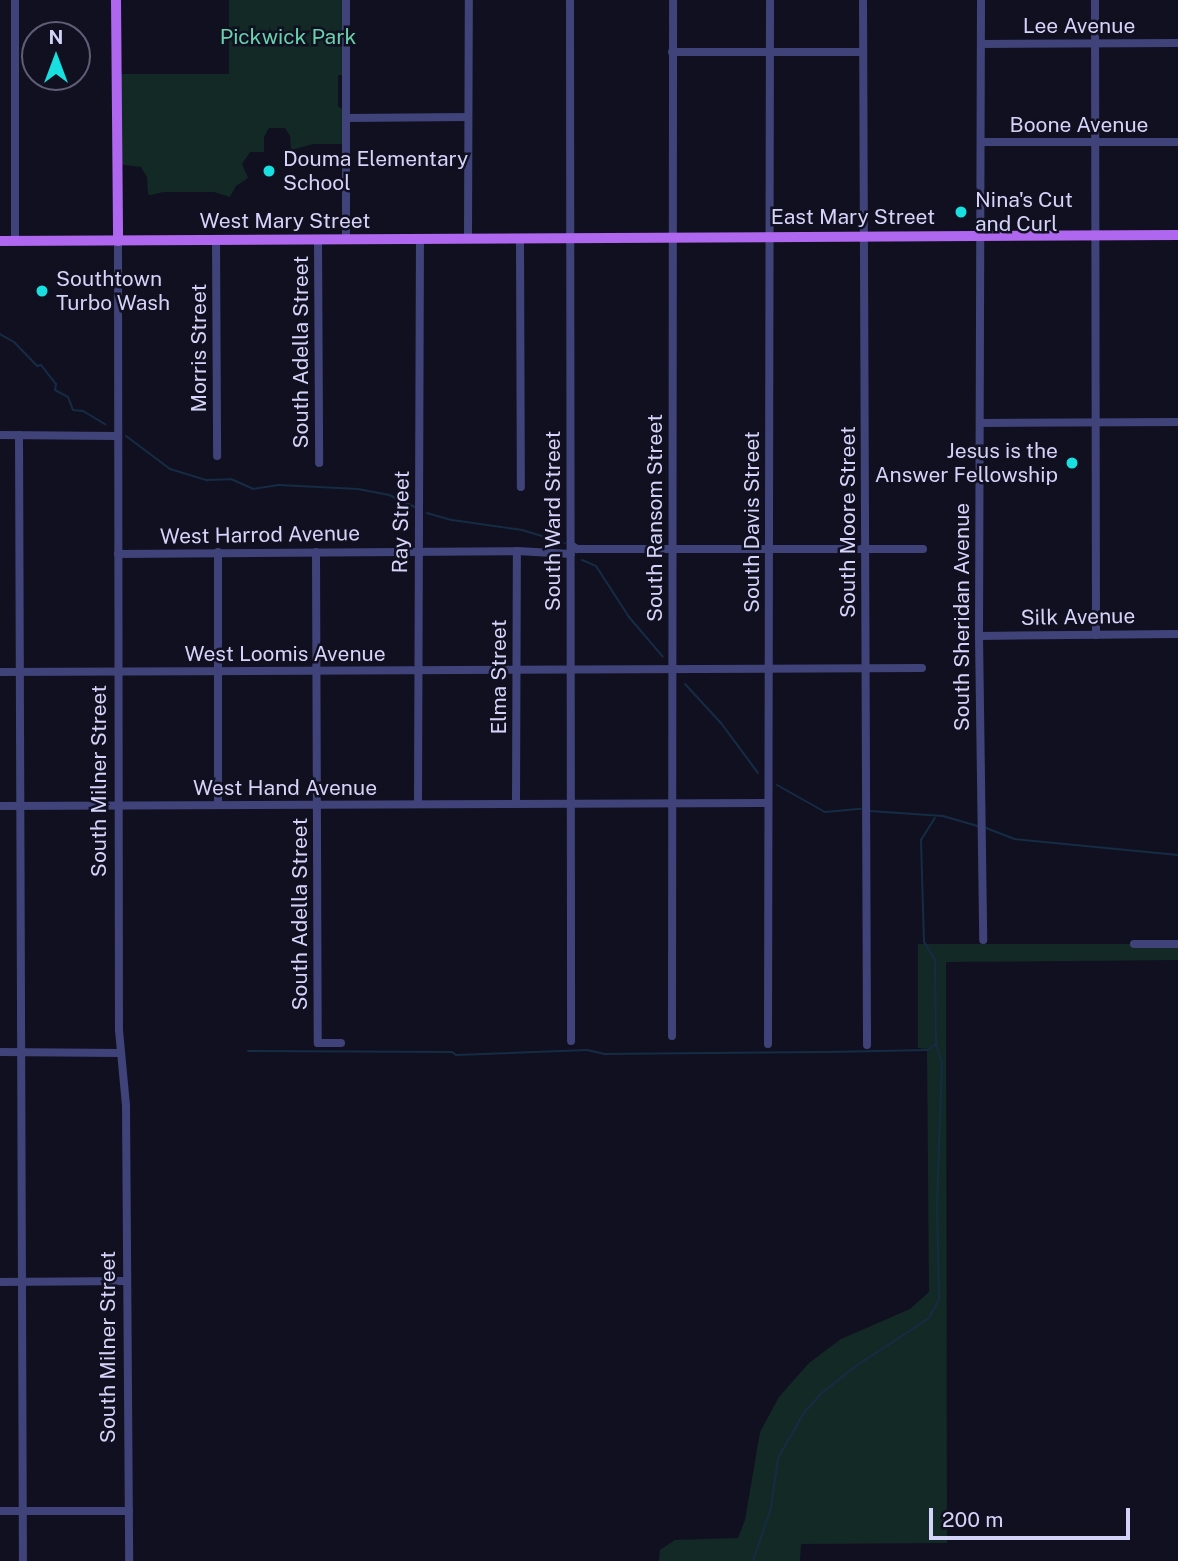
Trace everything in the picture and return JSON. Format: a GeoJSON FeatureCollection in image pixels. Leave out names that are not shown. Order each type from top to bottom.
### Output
{"type":"FeatureCollection","features":[{"type":"Feature","properties":{"kind":"main road","name":"South Milner Street"},"geometry":{"type":"LineString","coordinates":[[116,0],[118,241]]}},
{"type":"Feature","properties":{"kind":"main road","name":"East Mary Street"},"geometry":{"type":"LineString","coordinates":[[570,237],[1178,235]]}},
{"type":"Feature","properties":{"kind":"main road","name":"West Mary Street"},"geometry":{"type":"LineString","coordinates":[[0,242],[570,237]]}},
{"type":"Feature","properties":{"kind":"street"},"geometry":{"type":"LineString","coordinates":[[15,0],[15,241]]}},
{"type":"Feature","properties":{"kind":"street"},"geometry":{"type":"LineString","coordinates":[[346,0],[346,240]]}},
{"type":"Feature","properties":{"kind":"street"},"geometry":{"type":"LineString","coordinates":[[468,239],[469,0]]}},
{"type":"Feature","properties":{"kind":"street","name":"South Ward Street"},"geometry":{"type":"LineString","coordinates":[[570,0],[571,1041]]}},
{"type":"Feature","properties":{"kind":"street","name":"South Ransom Street"},"geometry":{"type":"LineString","coordinates":[[672,1036],[673,0]]}},
{"type":"Feature","properties":{"kind":"street","name":"South Davis Street"},"geometry":{"type":"LineString","coordinates":[[768,1044],[770,0]]}},
{"type":"Feature","properties":{"kind":"street","name":"South Moore Street"},"geometry":{"type":"LineString","coordinates":[[863,0],[867,1045]]}},
{"type":"Feature","properties":{"kind":"street","name":"South Sheridan Avenue"},"geometry":{"type":"LineString","coordinates":[[981,0],[979,636],[983,940]]}},
{"type":"Feature","properties":{"kind":"street"},"geometry":{"type":"LineString","coordinates":[[1095,0],[1096,635]]}},
{"type":"Feature","properties":{"kind":"street","name":"Lee Avenue"},"geometry":{"type":"LineString","coordinates":[[981,44],[1178,43]]}},
{"type":"Feature","properties":{"kind":"street"},"geometry":{"type":"LineString","coordinates":[[672,52],[863,52]]}},
{"type":"Feature","properties":{"kind":"street"},"geometry":{"type":"LineString","coordinates":[[346,118],[468,117]]}},
{"type":"Feature","properties":{"kind":"street","name":"Boone Avenue"},"geometry":{"type":"LineString","coordinates":[[981,142],[1178,142]]}},
{"type":"Feature","properties":{"kind":"street","name":"Ray Street"},"geometry":{"type":"LineString","coordinates":[[418,804],[420,239]]}},
{"type":"Feature","properties":{"kind":"street"},"geometry":{"type":"LineString","coordinates":[[520,239],[521,487]]}},
{"type":"Feature","properties":{"kind":"street","name":"Morris Street"},"geometry":{"type":"LineString","coordinates":[[216,240],[217,456]]}},
{"type":"Feature","properties":{"kind":"street","name":"South Adella Street"},"geometry":{"type":"LineString","coordinates":[[318,240],[318,463]]}},
{"type":"Feature","properties":{"kind":"street","name":"South Milner Street"},"geometry":{"type":"LineString","coordinates":[[118,241],[120,1053],[126,1105],[129,1561]]}},
{"type":"Feature","properties":{"kind":"street"},"geometry":{"type":"LineString","coordinates":[[980,423],[1178,422]]}},
{"type":"Feature","properties":{"kind":"street"},"geometry":{"type":"LineString","coordinates":[[0,435],[117,436]]}},
{"type":"Feature","properties":{"kind":"street"},"geometry":{"type":"LineString","coordinates":[[19,435],[23,1561]]}},
{"type":"Feature","properties":{"kind":"street","name":"West Harrod Avenue"},"geometry":{"type":"LineString","coordinates":[[118,554],[571,549],[923,549]]}},
{"type":"Feature","properties":{"kind":"street","name":"Elma Street"},"geometry":{"type":"LineString","coordinates":[[516,804],[517,551]]}},
{"type":"Feature","properties":{"kind":"street"},"geometry":{"type":"LineString","coordinates":[[218,552],[218,805]]}},
{"type":"Feature","properties":{"kind":"street","name":"South Adella Street"},"geometry":{"type":"LineString","coordinates":[[316,552],[318,1043],[341,1043]]}},
{"type":"Feature","properties":{"kind":"street","name":"Silk Avenue"},"geometry":{"type":"LineString","coordinates":[[979,636],[1178,634]]}},
{"type":"Feature","properties":{"kind":"street","name":"West Loomis Avenue"},"geometry":{"type":"LineString","coordinates":[[0,672],[922,668]]}},
{"type":"Feature","properties":{"kind":"street","name":"West Hand Avenue"},"geometry":{"type":"LineString","coordinates":[[0,806],[768,803]]}},
{"type":"Feature","properties":{"kind":"street"},"geometry":{"type":"LineString","coordinates":[[1134,944],[1178,943]]}},
{"type":"Feature","properties":{"kind":"street"},"geometry":{"type":"LineString","coordinates":[[0,1052],[120,1053]]}},
{"type":"Feature","properties":{"kind":"street"},"geometry":{"type":"LineString","coordinates":[[0,1282],[127,1281]]}},
{"type":"Feature","properties":{"kind":"street"},"geometry":{"type":"LineString","coordinates":[[0,1511],[129,1511]]}},
{"type":"Feature","properties":{"kind":"green space","name":"Pickwick Park"},"geometry":{"type":"Polygon","coordinates":[[[229,0],[346,0],[346,75],[338,75],[338,106],[346,112],[346,144],[313,144],[291,150],[290,136],[285,128],[269,128],[264,137],[264,152],[250,152],[242,164],[248,178],[236,186],[230,197],[214,192],[148,194],[147,177],[141,167],[117,164],[117,74],[229,74],[229,0]]]}},
{"type":"Feature","properties":{"kind":"green space"},"geometry":{"type":"Polygon","coordinates":[[[918,944],[1178,944],[1178,960],[946,962],[947,1543],[801,1544],[800,1561],[659,1561],[660,1550],[675,1540],[738,1538],[745,1520],[760,1432],[779,1397],[809,1363],[841,1339],[910,1309],[929,1292],[927,1049],[918,1048],[918,944]]]}},
{"type":"Feature","properties":{"kind":"waterway"},"geometry":{"type":"LineString","coordinates":[[0,334],[14,342],[37,366],[41,365],[56,384],[55,390],[68,397],[73,410],[83,411],[105,424]]}},
{"type":"Feature","properties":{"kind":"waterway"},"geometry":{"type":"LineString","coordinates":[[126,436],[170,469],[207,480],[231,479],[253,489],[279,485],[358,489],[389,495],[415,507]]}},
{"type":"Feature","properties":{"kind":"waterway"},"geometry":{"type":"LineString","coordinates":[[427,513],[452,520],[522,530],[565,543]]}},
{"type":"Feature","properties":{"kind":"waterway"},"geometry":{"type":"LineString","coordinates":[[582,560],[596,566],[629,617],[663,657]]}},
{"type":"Feature","properties":{"kind":"waterway"},"geometry":{"type":"LineString","coordinates":[[685,684],[721,723],[758,773]]}},
{"type":"Feature","properties":{"kind":"waterway"},"geometry":{"type":"LineString","coordinates":[[777,785],[825,812],[861,809]]}},
{"type":"Feature","properties":{"kind":"waterway"},"geometry":{"type":"LineString","coordinates":[[870,811],[943,816],[978,826]]}},
{"type":"Feature","properties":{"kind":"waterway"},"geometry":{"type":"LineString","coordinates":[[753,1561],[771,1508],[778,1458],[803,1414],[822,1393],[856,1366],[929,1318],[939,1299],[937,1204],[942,1063],[936,1044],[935,960],[924,942],[921,840],[935,818]]}},
{"type":"Feature","properties":{"kind":"waterway"},"geometry":{"type":"LineString","coordinates":[[986,828],[1014,839],[1178,855]]}},
{"type":"Feature","properties":{"kind":"waterway"},"geometry":{"type":"LineString","coordinates":[[248,1051],[452,1052],[456,1055],[587,1050],[604,1054],[826,1052],[928,1050],[936,1044]]}},
{"type":"Feature","properties":{"kind":"place","name":"Douma Elementary School"},"geometry":{"type":"Point","coordinates":[269,171]}},
{"type":"Feature","properties":{"kind":"place","name":"Nina's Cut and Curl"},"geometry":{"type":"Point","coordinates":[961,212]}},
{"type":"Feature","properties":{"kind":"place","name":"Southtown Turbo Wash"},"geometry":{"type":"Point","coordinates":[42,291]}},
{"type":"Feature","properties":{"kind":"place","name":"Jesus is the Answer Fellowship"},"geometry":{"type":"Point","coordinates":[1072,463]}}]}
